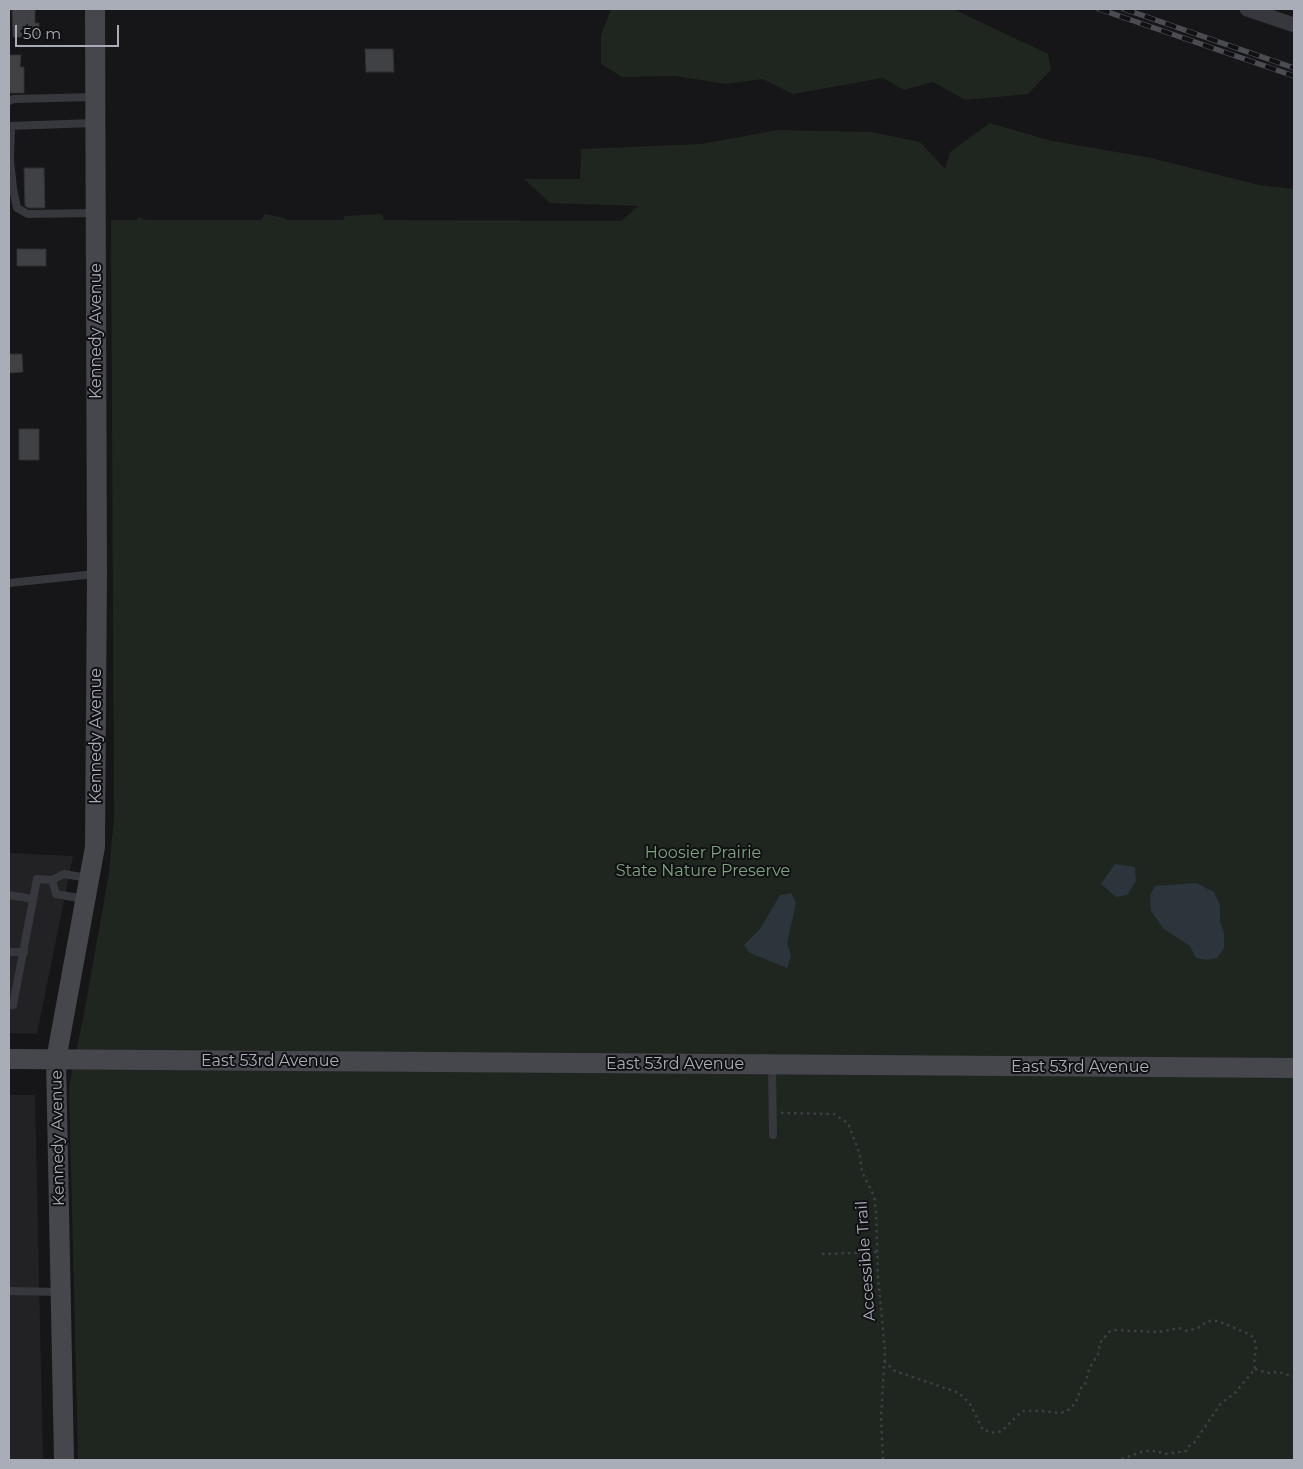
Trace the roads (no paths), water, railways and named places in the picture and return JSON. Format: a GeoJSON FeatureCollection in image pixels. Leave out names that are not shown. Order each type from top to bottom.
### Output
{"type":"FeatureCollection","features":[{"type":"Feature","properties":{"kind":"street","name":"Kennedy Avenue"},"geometry":{"type":"LineString","coordinates":[[64,1460],[56,1060],[96,847],[95,9]]}},
{"type":"Feature","properties":{"kind":"street"},"geometry":{"type":"LineString","coordinates":[[1247,9],[1294,25]]}},
{"type":"Feature","properties":{"kind":"street","name":"East 53rd Avenue"},"geometry":{"type":"LineString","coordinates":[[9,1059],[1294,1068]]}},
{"type":"Feature","properties":{"kind":"lane"},"geometry":{"type":"LineString","coordinates":[[9,101],[14,99],[95,97]]}},
{"type":"Feature","properties":{"kind":"lane"},"geometry":{"type":"LineString","coordinates":[[95,123],[10,127],[10,160],[17,208],[28,214],[96,213]]}},
{"type":"Feature","properties":{"kind":"lane"},"geometry":{"type":"LineString","coordinates":[[9,583],[97,574]]}},
{"type":"Feature","properties":{"kind":"lane"},"geometry":{"type":"LineString","coordinates":[[9,1005],[13,1005],[37,879],[52,880],[64,874],[90,879]]}},
{"type":"Feature","properties":{"kind":"lane"},"geometry":{"type":"LineString","coordinates":[[52,880],[56,894],[86,899]]}},
{"type":"Feature","properties":{"kind":"lane"},"geometry":{"type":"LineString","coordinates":[[9,895],[33,899]]}},
{"type":"Feature","properties":{"kind":"lane"},"geometry":{"type":"LineString","coordinates":[[9,952],[24,952]]}},
{"type":"Feature","properties":{"kind":"lane"},"geometry":{"type":"LineString","coordinates":[[772,1065],[773,1135]]}},
{"type":"Feature","properties":{"kind":"lane"},"geometry":{"type":"LineString","coordinates":[[9,1291],[61,1292]]}},
{"type":"Feature","properties":{"kind":"railway"},"geometry":{"type":"LineString","coordinates":[[1099,9],[1294,76]]}},
{"type":"Feature","properties":{"kind":"railway"},"geometry":{"type":"LineString","coordinates":[[1124,9],[1294,68]]}},
{"type":"Feature","properties":{"kind":"park label","name":"Hoosier Prairie State Nature Preserve"},"geometry":{"type":"Point","coordinates":[703,862]}}]}
